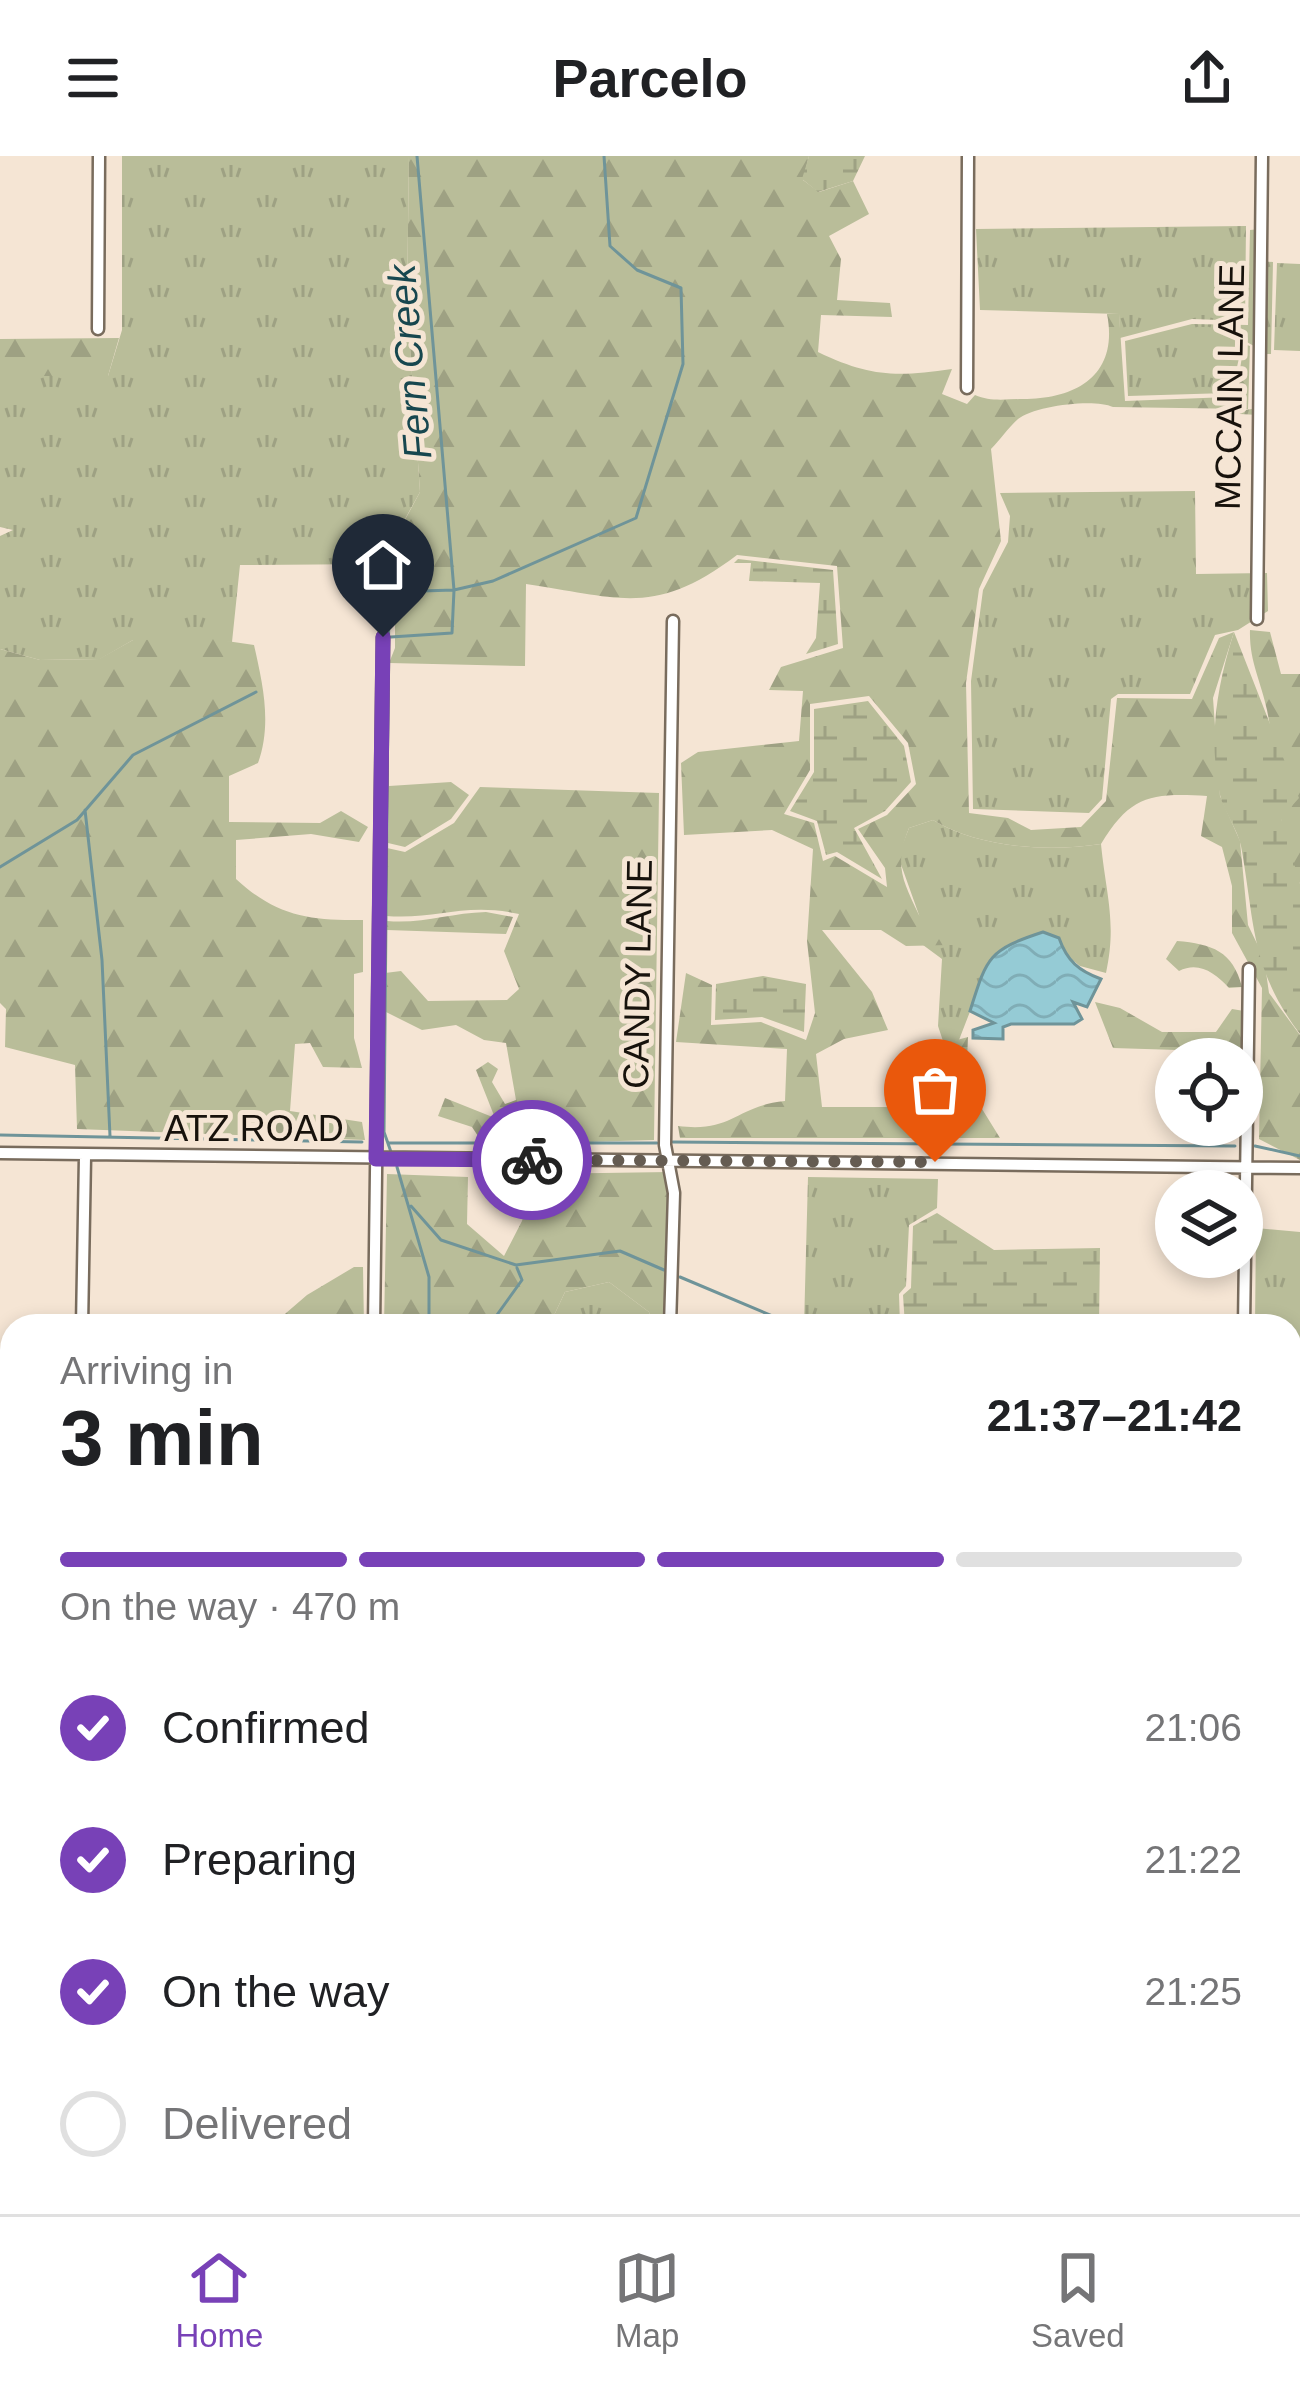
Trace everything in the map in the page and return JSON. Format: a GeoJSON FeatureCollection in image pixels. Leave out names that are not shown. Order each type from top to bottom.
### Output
{"type":"FeatureCollection","features":[{"type":"Feature","properties":{"kind":"street"},"geometry":{"type":"LineString","coordinates":[[98,329],[99,156]]}},
{"type":"Feature","properties":{"kind":"street"},"geometry":{"type":"LineString","coordinates":[[967,388],[968,156]]}},
{"type":"Feature","properties":{"kind":"street","name":"MCCAIN LANE"},"geometry":{"type":"LineString","coordinates":[[1257,619],[1262,156]]}},
{"type":"Feature","properties":{"kind":"street","name":"CANDY LANE"},"geometry":{"type":"LineString","coordinates":[[671,1314],[675,1222],[666,1160],[673,621]]}},
{"type":"Feature","properties":{"kind":"street"},"geometry":{"type":"LineString","coordinates":[[374,1314],[383,637]]}},
{"type":"Feature","properties":{"kind":"street"},"geometry":{"type":"LineString","coordinates":[[1244,1314],[1249,969]]}},
{"type":"Feature","properties":{"kind":"street","name":"ATZ ROAD"},"geometry":{"type":"LineString","coordinates":[[0,1154],[1300,1168]]}},
{"type":"Feature","properties":{"kind":"street"},"geometry":{"type":"LineString","coordinates":[[82,1314],[85,1157]]}},
{"type":"Feature","properties":{"kind":"green space"},"geometry":{"type":"Polygon","coordinates":[[[122,156],[409,156],[407,301],[420,492],[380,564],[240,565],[232,642],[133,640],[100,659],[40,660],[0,649],[0,536],[13,530],[0,527],[0,376],[108,376],[122,330],[122,156]]]}},
{"type":"Feature","properties":{"kind":"green space"},"geometry":{"type":"Polygon","coordinates":[[[409,156],[809,156],[803,180],[819,192],[853,181],[869,214],[829,236],[841,259],[837,300],[890,303],[892,317],[821,315],[818,352],[884,373],[952,369],[942,394],[967,404],[975,395],[999,400],[1043,398],[1090,379],[1107,353],[1107,314],[1119,314],[1125,401],[1229,397],[1237,388],[1244,344],[1250,346],[1248,409],[1064,405],[1026,414],[991,449],[1001,541],[979,589],[966,683],[969,813],[1008,818],[1031,830],[1081,827],[1106,801],[1117,698],[1192,699],[1219,638],[1234,632],[1213,698],[1220,796],[1240,841],[1248,925],[1264,958],[1269,993],[1300,1035],[1300,1160],[1263,1141],[1262,988],[1232,933],[1232,886],[1222,847],[1201,836],[1207,796],[1188,795],[1157,797],[1133,806],[1101,844],[1014,846],[971,837],[933,820],[909,828],[901,862],[904,881],[919,915],[951,923],[948,945],[906,946],[881,930],[822,930],[872,992],[888,1030],[844,1039],[816,1054],[822,1107],[931,1107],[920,1050],[968,1037],[966,1083],[1000,1138],[680,1138],[678,1126],[711,1126],[785,1101],[787,1049],[676,1042],[686,973],[712,985],[711,1025],[761,1022],[806,1040],[815,1013],[807,941],[813,849],[772,830],[684,835],[681,763],[698,752],[799,741],[803,691],[769,690],[781,667],[843,648],[837,566],[737,555],[683,588],[636,598],[526,584],[525,666],[389,663],[395,648],[395,574],[381,564],[420,492],[407,301],[409,156]],[[869,696],[810,704],[810,770],[784,814],[814,823],[823,861],[835,856],[887,887],[885,868],[858,829],[887,815],[916,784],[908,743],[869,696]]]}},
{"type":"Feature","properties":{"kind":"green space"},"geometry":{"type":"Polygon","coordinates":[[[809,156],[865,156],[853,181],[818,192],[802,179],[809,156]]]}},
{"type":"Feature","properties":{"kind":"green space"},"geometry":{"type":"Polygon","coordinates":[[[1246,226],[1245,321],[1192,319],[1120,338],[1119,314],[980,310],[976,229],[1246,226]]]}},
{"type":"Feature","properties":{"kind":"green space"},"geometry":{"type":"Polygon","coordinates":[[[1260,229],[1260,261],[1273,262],[1271,354],[1259,354],[1258,415],[1222,413],[1252,409],[1254,346],[1243,340],[1227,393],[1128,396],[1125,341],[1192,324],[1248,325],[1250,230],[1260,229]]]}},
{"type":"Feature","properties":{"kind":"green space"},"geometry":{"type":"Polygon","coordinates":[[[1277,263],[1300,264],[1300,351],[1274,350],[1277,263]]]}},
{"type":"Feature","properties":{"kind":"green space"},"geometry":{"type":"Polygon","coordinates":[[[119,338],[108,376],[0,376],[0,339],[119,338]]]}},
{"type":"Feature","properties":{"kind":"green space"},"geometry":{"type":"Polygon","coordinates":[[[1195,491],[1196,574],[1267,573],[1268,611],[1238,630],[1215,635],[1190,694],[1118,694],[1111,699],[1102,799],[1089,813],[973,809],[971,681],[983,590],[1008,542],[1010,516],[1000,493],[1195,491]]]}},
{"type":"Feature","properties":{"kind":"green space"},"geometry":{"type":"Polygon","coordinates":[[[738,559],[833,570],[838,644],[806,654],[816,638],[820,583],[749,581],[751,563],[734,563],[738,559]]]}},
{"type":"Feature","properties":{"kind":"green space"},"geometry":{"type":"Polygon","coordinates":[[[1250,630],[1270,632],[1281,674],[1300,674],[1300,884],[1286,842],[1271,732],[1250,630]]]}},
{"type":"Feature","properties":{"kind":"green space"},"geometry":{"type":"Polygon","coordinates":[[[1234,632],[1299,798],[1281,818],[1300,884],[1300,1034],[1263,966],[1241,846],[1216,774],[1216,712],[1234,632]]]}},
{"type":"Feature","properties":{"kind":"green space"},"geometry":{"type":"Polygon","coordinates":[[[213,639],[254,645],[265,704],[258,763],[229,776],[229,822],[320,823],[341,811],[368,827],[359,842],[311,834],[236,840],[236,879],[265,901],[310,917],[363,920],[363,972],[354,974],[354,1038],[362,1068],[323,1067],[310,1043],[295,1044],[290,1111],[362,1122],[365,1140],[77,1129],[75,1065],[5,1047],[6,1009],[0,1003],[0,649],[40,660],[99,659],[133,640],[213,639]]]}},
{"type":"Feature","properties":{"kind":"green space"},"geometry":{"type":"Polygon","coordinates":[[[868,701],[904,746],[911,782],[885,811],[854,828],[882,879],[837,852],[826,855],[817,821],[790,811],[814,772],[814,709],[868,701]]]}},
{"type":"Feature","properties":{"kind":"green space"},"geometry":{"type":"Polygon","coordinates":[[[451,782],[469,795],[451,819],[405,847],[388,843],[389,786],[451,782]]]}},
{"type":"Feature","properties":{"kind":"green space"},"geometry":{"type":"Polygon","coordinates":[[[480,787],[659,793],[654,1140],[484,1145],[472,1127],[438,1116],[445,1098],[495,1118],[476,1070],[488,1062],[498,1069],[492,1082],[505,1104],[516,1100],[506,1043],[484,1040],[456,1025],[422,1030],[384,1011],[385,973],[401,971],[428,1001],[507,1000],[519,989],[504,951],[519,914],[466,910],[386,916],[387,848],[405,852],[454,823],[480,787]]]}},
{"type":"Feature","properties":{"kind":"green space"},"geometry":{"type":"Polygon","coordinates":[[[933,820],[971,837],[1014,846],[1101,844],[1111,923],[1106,973],[1080,966],[1065,954],[976,996],[959,1040],[944,1044],[938,1026],[942,959],[923,945],[948,944],[919,915],[898,856],[909,828],[933,820]]]}},
{"type":"Feature","properties":{"kind":"green space"},"geometry":{"type":"Polygon","coordinates":[[[486,912],[513,917],[506,934],[387,930],[387,921],[486,912]]]}},
{"type":"Feature","properties":{"kind":"green space"},"geometry":{"type":"Polygon","coordinates":[[[1177,941],[1201,944],[1227,957],[1242,987],[1229,988],[1200,968],[1179,971],[1166,959],[1177,941]]]}},
{"type":"Feature","properties":{"kind":"green space"},"geometry":{"type":"Polygon","coordinates":[[[763,976],[806,984],[804,1032],[762,1017],[715,1020],[716,984],[763,976]]]}},
{"type":"Feature","properties":{"kind":"green space"},"geometry":{"type":"Polygon","coordinates":[[[1095,1002],[1120,1008],[1162,1032],[1216,1032],[1232,1009],[1244,1011],[1242,1038],[1155,1038],[1155,1049],[1113,1048],[1095,1002]]]}},
{"type":"Feature","properties":{"kind":"green space"},"geometry":{"type":"Polygon","coordinates":[[[669,1172],[670,1314],[650,1314],[609,1282],[565,1292],[555,1314],[384,1314],[387,1174],[468,1177],[467,1224],[504,1256],[522,1221],[535,1174],[669,1172]]]}},
{"type":"Feature","properties":{"kind":"green space"},"geometry":{"type":"Polygon","coordinates":[[[808,1177],[938,1179],[937,1208],[909,1225],[900,1314],[804,1314],[808,1177]]]}},
{"type":"Feature","properties":{"kind":"green space"},"geometry":{"type":"Polygon","coordinates":[[[937,1213],[994,1250],[1100,1248],[1099,1314],[904,1314],[903,1295],[911,1288],[913,1226],[937,1213]]]}},
{"type":"Feature","properties":{"kind":"green space"},"geometry":{"type":"Polygon","coordinates":[[[1263,1229],[1300,1232],[1300,1314],[1255,1314],[1255,1278],[1263,1278],[1263,1229]]]}},
{"type":"Feature","properties":{"kind":"green space"},"geometry":{"type":"Polygon","coordinates":[[[354,1267],[363,1267],[364,1314],[285,1314],[354,1267]]]}},
{"type":"Feature","properties":{"kind":"green space"},"geometry":{"type":"Polygon","coordinates":[[[609,1282],[650,1314],[555,1314],[565,1292],[609,1282]]]}},
{"type":"Feature","properties":{"kind":"water"},"geometry":{"type":"Polygon","coordinates":[[[1043,932],[1059,938],[1075,964],[1101,979],[1087,1007],[1073,1002],[1082,1019],[1074,1024],[1011,1024],[1003,1027],[1003,1039],[973,1038],[973,1030],[994,1023],[970,1011],[986,967],[1011,944],[1043,932]]]}},
{"type":"Feature","properties":{"kind":"waterway","name":"Fern Creek"},"geometry":{"type":"LineString","coordinates":[[391,637],[452,633],[454,590],[417,156]]}},
{"type":"Feature","properties":{"kind":"waterway"},"geometry":{"type":"LineString","coordinates":[[389,592],[454,590],[493,581],[636,518],[683,364],[681,288],[637,270],[610,246],[604,156]]}},
{"type":"Feature","properties":{"kind":"waterway","name":"Fern Creek"},"geometry":{"type":"LineString","coordinates":[[389,591],[384,1132],[391,1152]]}},
{"type":"Feature","properties":{"kind":"waterway"},"geometry":{"type":"LineString","coordinates":[[0,867],[77,820],[133,755],[256,692]]}},
{"type":"Feature","properties":{"kind":"waterway"},"geometry":{"type":"LineString","coordinates":[[85,810],[102,960],[110,1136]]}},
{"type":"Feature","properties":{"kind":"waterway"},"geometry":{"type":"LineString","coordinates":[[0,1135],[362,1142]]}},
{"type":"Feature","properties":{"kind":"waterway"},"geometry":{"type":"LineString","coordinates":[[673,1142],[1155,1145]]}},
{"type":"Feature","properties":{"kind":"waterway"},"geometry":{"type":"LineString","coordinates":[[389,1143],[657,1143]]}},
{"type":"Feature","properties":{"kind":"waterway"},"geometry":{"type":"LineString","coordinates":[[1255,1146],[1300,1156]]}},
{"type":"Feature","properties":{"kind":"waterway","name":"Fern Creek"},"geometry":{"type":"LineString","coordinates":[[397,1167],[429,1277],[429,1314]]}},
{"type":"Feature","properties":{"kind":"waterway","name":"Fern Creek"},"geometry":{"type":"LineString","coordinates":[[411,1206],[441,1240],[516,1265],[620,1251],[664,1270]]}},
{"type":"Feature","properties":{"kind":"waterway"},"geometry":{"type":"LineString","coordinates":[[498,1314],[522,1280],[517,1268]]}},
{"type":"Feature","properties":{"kind":"waterway","name":"Fern Creek"},"geometry":{"type":"LineString","coordinates":[[680,1277],[768,1314]]}},
{"type":"Feature","properties":{"kind":"way so far"},"geometry":{"type":"LineString","coordinates":[[532,1160],[935,1162]]}},
{"type":"Feature","properties":{"kind":"route"},"geometry":{"type":"LineString","coordinates":[[383,637],[376,1159],[532,1160]]}}]}
